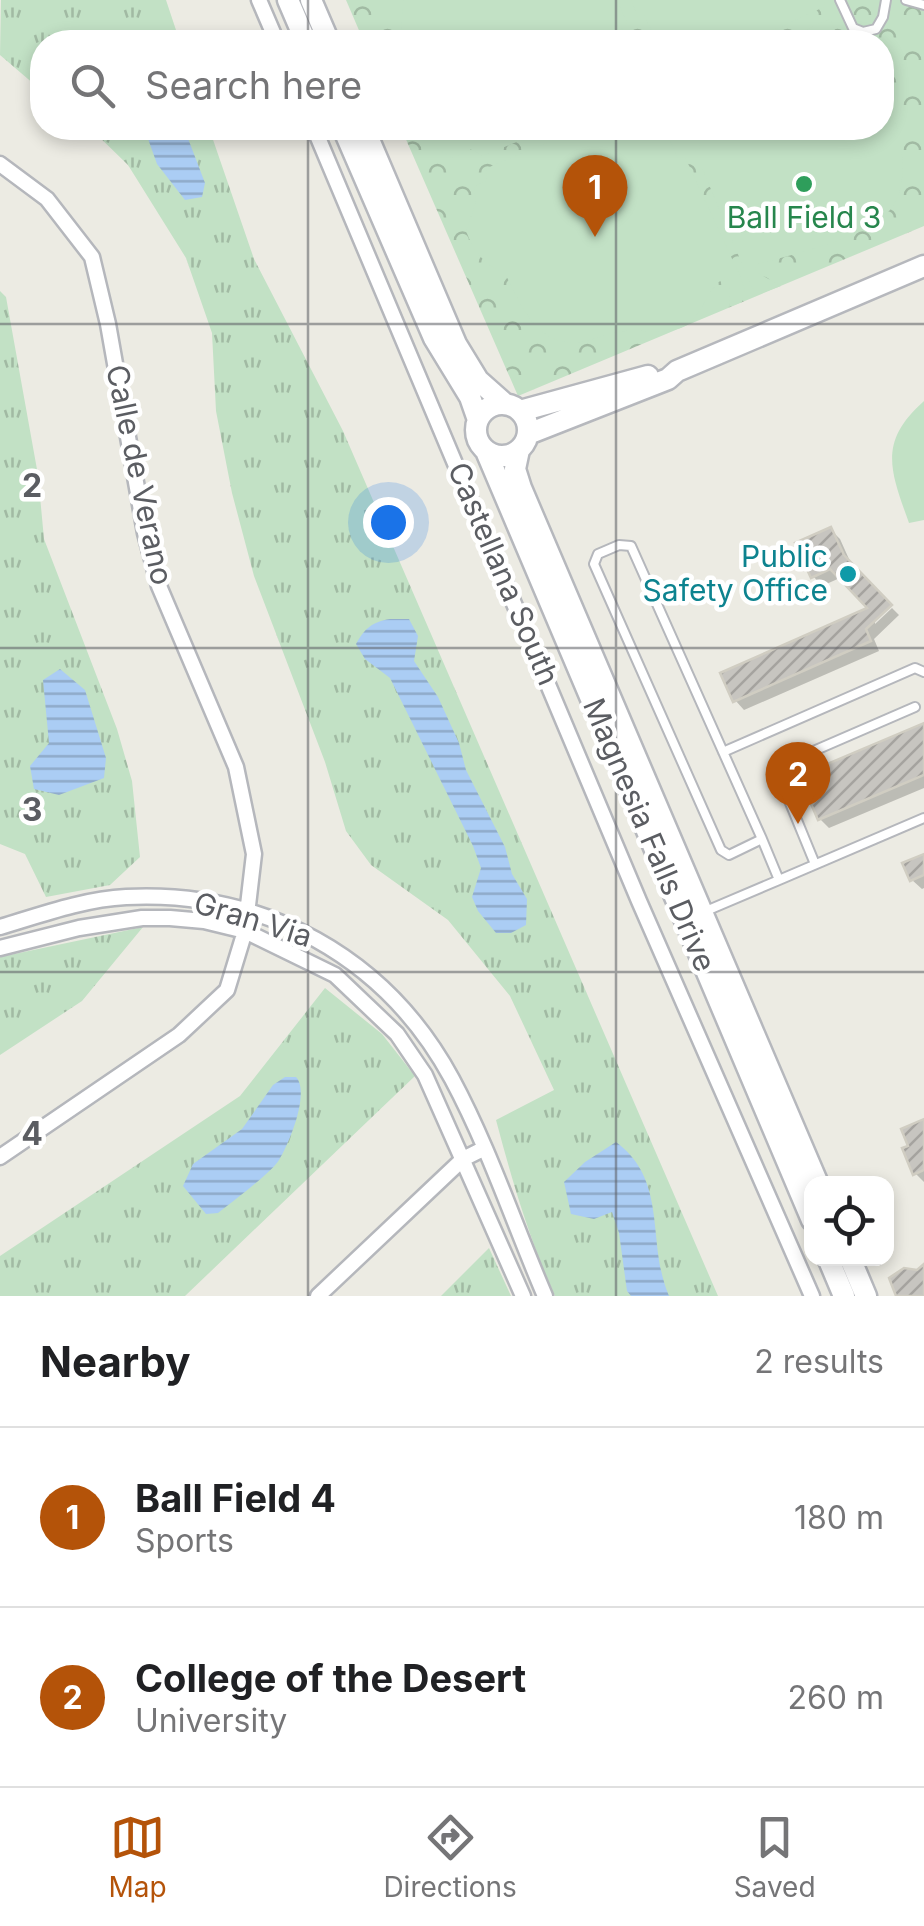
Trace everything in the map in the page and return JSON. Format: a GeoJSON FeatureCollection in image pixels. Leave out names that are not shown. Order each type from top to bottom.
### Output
{"type":"FeatureCollection","features":[{"type":"Feature","properties":{"kind":"street"},"geometry":{"type":"LineString","coordinates":[[259,0],[273,30]]}},
{"type":"Feature","properties":{"kind":"street"},"geometry":{"type":"LineString","coordinates":[[288,0],[301,30]]}},
{"type":"Feature","properties":{"kind":"street"},"geometry":{"type":"LineString","coordinates":[[311,0],[323,30]]}},
{"type":"Feature","properties":{"kind":"street","name":"Castellana South"},"geometry":{"type":"LineString","coordinates":[[319,140],[639,901],[812,1296]]}},
{"type":"Feature","properties":{"kind":"street"},"geometry":{"type":"LineString","coordinates":[[348,140],[434,338],[470,397],[478,420],[476,436],[486,451],[502,456],[524,442],[668,379],[677,371],[924,266]]}},
{"type":"Feature","properties":{"kind":"street"},"geometry":{"type":"LineString","coordinates":[[369,140],[456,344],[478,380],[528,425],[524,442]]}},
{"type":"Feature","properties":{"kind":"street","name":"Calle de Verano"},"geometry":{"type":"LineString","coordinates":[[0,164],[46,199],[92,257],[108,324],[145,533],[159,586],[236,768],[254,854],[244,931],[227,990],[179,1034],[0,1157]]}},
{"type":"Feature","properties":{"kind":"street"},"geometry":{"type":"LineString","coordinates":[[478,420],[489,408],[540,408],[603,386],[677,371]]}},
{"type":"Feature","properties":{"kind":"street","name":"Magnesia Falls Drive"},"geometry":{"type":"LineString","coordinates":[[524,442],[515,469],[521,488],[815,1176]]}},
{"type":"Feature","properties":{"kind":"street","name":"Magnesia Falls Drive"},"geometry":{"type":"LineString","coordinates":[[486,451],[804,1201]]}},
{"type":"Feature","properties":{"kind":"street","name":"Gran Via"},"geometry":{"type":"LineString","coordinates":[[0,927],[122,897],[204,900],[323,941],[368,973],[402,1006],[452,1080],[545,1296]]}},
{"type":"Feature","properties":{"kind":"street","name":"Gran Via"},"geometry":{"type":"LineString","coordinates":[[0,948],[79,928],[142,918],[204,920],[244,931],[336,975],[397,1034],[425,1074],[523,1296]]}},
{"type":"Feature","properties":{"kind":"street"},"geometry":{"type":"LineString","coordinates":[[318,1296],[463,1158],[483,1149]]}},
{"type":"Feature","properties":{"kind":"street"},"geometry":{"type":"LineString","coordinates":[[831,1266],[844,1296]]}},
{"type":"Feature","properties":{"kind":"street"},"geometry":{"type":"LineString","coordinates":[[853,1266],[866,1296]]}},
{"type":"Feature","properties":{"kind":"lane"},"geometry":{"type":"LineString","coordinates":[[840,0],[853,28],[858,30]]}},
{"type":"Feature","properties":{"kind":"lane"},"geometry":{"type":"LineString","coordinates":[[870,30],[884,17],[886,0]]}},
{"type":"Feature","properties":{"kind":"lane"},"geometry":{"type":"LineString","coordinates":[[906,0],[924,6]]}},
{"type":"Feature","properties":{"kind":"lane"},"geometry":{"type":"LineString","coordinates":[[762,839],[728,855],[720,850],[594,564],[598,554],[618,545],[631,546],[724,752],[762,839],[779,880]]}},
{"type":"Feature","properties":{"kind":"lane"},"geometry":{"type":"LineString","coordinates":[[724,752],[915,668],[924,672]]}},
{"type":"Feature","properties":{"kind":"lane"},"geometry":{"type":"LineString","coordinates":[[815,864],[783,786],[786,770],[802,756],[915,706]]}},
{"type":"Feature","properties":{"kind":"lane"},"geometry":{"type":"LineString","coordinates":[[702,913],[924,818]]}},
{"type":"Feature","properties":{"kind":"green space"},"geometry":{"type":"Polygon","coordinates":[[[1,0],[166,0],[176,30],[30,30],[30,81],[0,55],[1,0]]]}},
{"type":"Feature","properties":{"kind":"green space"},"geometry":{"type":"Polygon","coordinates":[[[346,0],[924,0],[924,226],[518,396],[406,140],[894,140],[894,30],[359,30],[346,0]]]}},
{"type":"Feature","properties":{"kind":"green space"},"geometry":{"type":"Polygon","coordinates":[[[404,0],[617,0],[627,23],[621,26],[623,30],[402,30],[404,0]]]}},
{"type":"Feature","properties":{"kind":"green space"},"geometry":{"type":"Polygon","coordinates":[[[631,0],[825,0],[824,7],[773,30],[651,30],[644,15],[638,17],[631,0]]]}},
{"type":"Feature","properties":{"kind":"green space"},"geometry":{"type":"Polygon","coordinates":[[[830,19],[835,30],[805,30],[830,19]]]}},
{"type":"Feature","properties":{"kind":"green space","name":"Ball Field 3"},"geometry":{"type":"Polygon","coordinates":[[[894,116],[901,147],[902,182],[890,210],[863,230],[755,265],[756,272],[781,286],[762,293],[752,288],[695,151],[701,148],[698,140],[894,140],[894,116]]]}},
{"type":"Feature","properties":{"kind":"green space"},"geometry":{"type":"Polygon","coordinates":[[[102,140],[213,140],[254,259],[343,431],[718,1296],[555,1296],[522,1209],[496,1120],[554,1090],[510,996],[448,920],[371,865],[346,831],[325,762],[254,576],[216,411],[212,333],[186,258],[128,165],[102,140]]]}},
{"type":"Feature","properties":{"kind":"green space"},"geometry":{"type":"Polygon","coordinates":[[[431,140],[521,140],[482,156],[472,149],[452,158],[431,140]]]}},
{"type":"Feature","properties":{"kind":"green space"},"geometry":{"type":"Polygon","coordinates":[[[554,140],[670,140],[678,159],[685,157],[740,276],[745,291],[742,302],[729,307],[730,282],[726,277],[714,287],[693,320],[673,330],[625,331],[586,341],[552,338],[532,321],[505,273],[486,262],[469,239],[466,231],[476,202],[474,186],[486,181],[487,168],[554,140]]]}},
{"type":"Feature","properties":{"kind":"green space"},"geometry":{"type":"Polygon","coordinates":[[[0,291],[6,297],[38,475],[44,539],[117,729],[132,781],[140,857],[110,885],[46,897],[25,854],[0,844],[0,291]]]}},
{"type":"Feature","properties":{"kind":"green space"},"geometry":{"type":"Polygon","coordinates":[[[924,401],[924,520],[909,523],[892,458],[900,430],[924,401]]]}},
{"type":"Feature","properties":{"kind":"green space"},"geometry":{"type":"Polygon","coordinates":[[[143,927],[82,1001],[0,1055],[0,957],[143,927]]]}},
{"type":"Feature","properties":{"kind":"green space"},"geometry":{"type":"Polygon","coordinates":[[[325,988],[382,1034],[415,1076],[185,1296],[0,1296],[0,1256],[240,1096],[325,988]]]}},
{"type":"Feature","properties":{"kind":"green space"},"geometry":{"type":"Polygon","coordinates":[[[489,1248],[511,1296],[441,1296],[489,1248]]]}},
{"type":"Feature","properties":{"kind":"water"},"geometry":{"type":"Polygon","coordinates":[[[148,140],[189,140],[205,183],[202,197],[185,200],[157,164],[148,140]]]}},
{"type":"Feature","properties":{"kind":"water"},"geometry":{"type":"Polygon","coordinates":[[[390,619],[409,619],[418,636],[414,661],[438,697],[459,743],[466,770],[527,899],[526,925],[511,933],[496,933],[478,911],[472,897],[481,868],[473,846],[390,678],[365,659],[356,644],[370,627],[390,619]]]}},
{"type":"Feature","properties":{"kind":"water"},"geometry":{"type":"Polygon","coordinates":[[[60,669],[85,690],[106,758],[104,778],[59,795],[34,789],[30,766],[49,743],[43,680],[60,669]]]}},
{"type":"Feature","properties":{"kind":"water"},"geometry":{"type":"Polygon","coordinates":[[[285,1077],[296,1077],[301,1094],[293,1130],[279,1160],[218,1213],[206,1214],[183,1186],[193,1164],[242,1129],[273,1085],[285,1077]]]}},
{"type":"Feature","properties":{"kind":"water"},"geometry":{"type":"Polygon","coordinates":[[[616,1142],[633,1158],[650,1194],[658,1255],[669,1296],[631,1296],[627,1291],[612,1212],[594,1219],[571,1214],[564,1182],[585,1162],[616,1142]]]}},
{"type":"Feature","properties":{"kind":"building"},"geometry":{"type":"Polygon","coordinates":[[[831,527],[844,555],[892,605],[866,629],[871,641],[733,702],[720,673],[867,608],[830,569],[811,578],[795,543],[831,527]]]}},
{"type":"Feature","properties":{"kind":"building"},"geometry":{"type":"Polygon","coordinates":[[[924,723],[924,775],[818,820],[799,776],[924,723]]]}},
{"type":"Feature","properties":{"kind":"building"},"geometry":{"type":"Polygon","coordinates":[[[924,854],[924,875],[910,881],[902,863],[924,854]]]}},
{"type":"Feature","properties":{"kind":"building"},"geometry":{"type":"Polygon","coordinates":[[[924,1119],[924,1170],[913,1175],[902,1148],[908,1146],[901,1129],[924,1119]]]}},
{"type":"Feature","properties":{"kind":"building"},"geometry":{"type":"Polygon","coordinates":[[[924,1264],[924,1296],[896,1296],[889,1278],[904,1268],[917,1270],[924,1264]]]}},
{"type":"Feature","properties":{"kind":"place","name":"Ball Field 3"},"geometry":{"type":"Point","coordinates":[804,184]}},
{"type":"Feature","properties":{"kind":"place","name":"Ball Field 4"},"geometry":{"type":"Point","coordinates":[595,237]}},
{"type":"Feature","properties":{"kind":"place","name":"Public Safety Office"},"geometry":{"type":"Point","coordinates":[848,574]}},
{"type":"Feature","properties":{"kind":"place","name":"College of the Desert"},"geometry":{"type":"Point","coordinates":[798,824]}}]}
